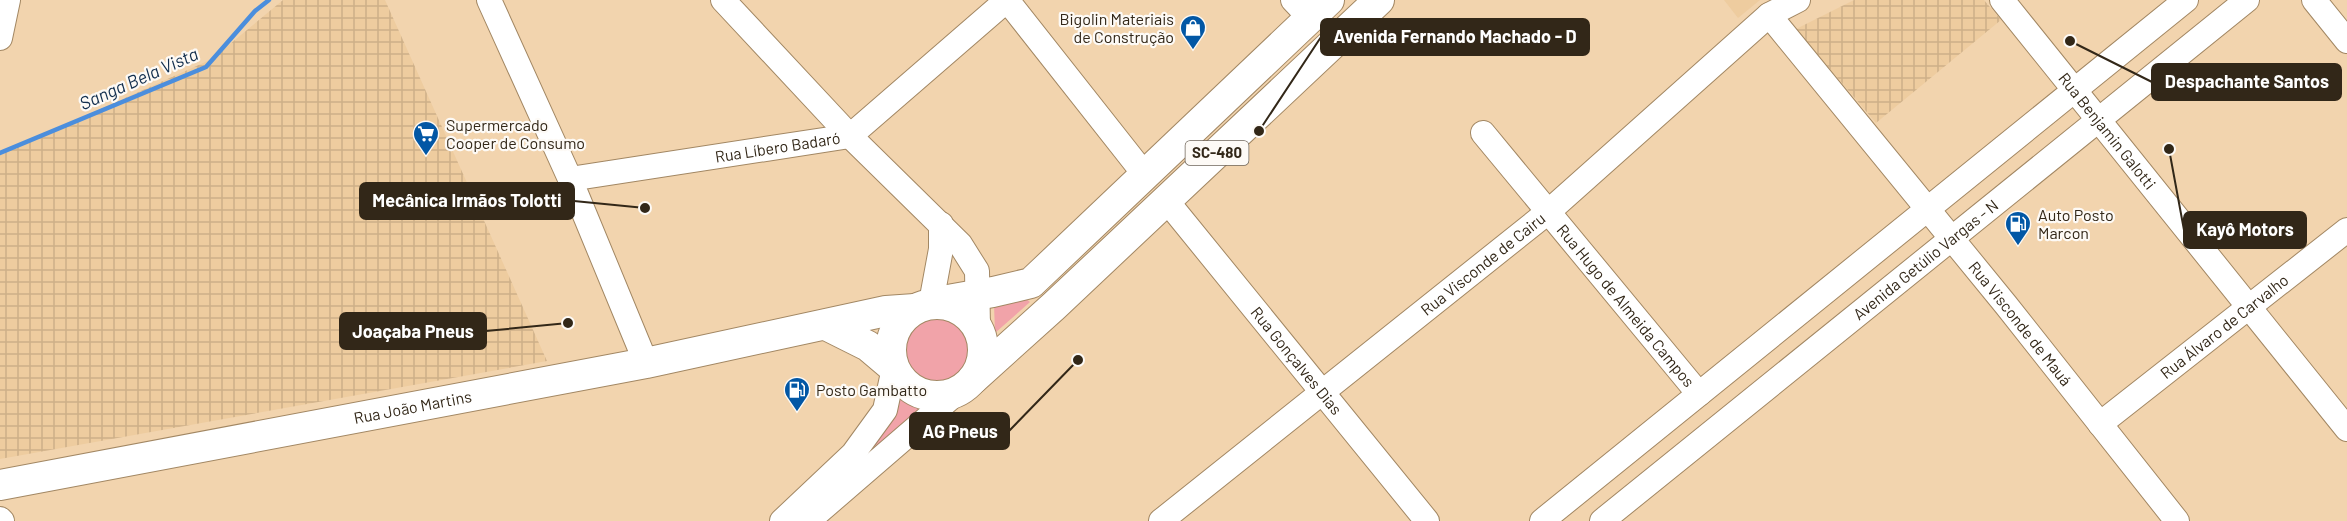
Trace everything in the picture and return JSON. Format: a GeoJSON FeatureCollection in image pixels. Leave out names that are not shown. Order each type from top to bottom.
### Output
{"type":"FeatureCollection","features":[{"type":"Feature","properties":{"kind":"main road","name":"SC-480"},"geometry":{"type":"LineString","coordinates":[[967,384],[1379,0]]}},
{"type":"Feature","properties":{"kind":"main road"},"geometry":{"type":"LineString","coordinates":[[894,368],[891,341],[904,317],[923,306],[1031,283],[1145,175],[1311,6],[1334,43]]}},
{"type":"Feature","properties":{"kind":"main road"},"geometry":{"type":"LineString","coordinates":[[826,325],[868,346],[894,368],[903,381],[915,391],[945,396],[967,384],[981,365],[982,340],[978,328],[966,314],[949,305],[923,306]]}},
{"type":"Feature","properties":{"kind":"main road","name":"Rua João Martins"},"geometry":{"type":"LineString","coordinates":[[0,486],[646,363],[886,311],[923,306]]}},
{"type":"Feature","properties":{"kind":"street"},"geometry":{"type":"LineString","coordinates":[[723,0],[850,136],[960,244],[977,271],[978,328]]}},
{"type":"Feature","properties":{"kind":"street"},"geometry":{"type":"LineString","coordinates":[[1007,0],[1145,175]]}},
{"type":"Feature","properties":{"kind":"street","name":"Rua Líbero Badaró"},"geometry":{"type":"LineString","coordinates":[[570,179],[850,136],[1007,0]]}},
{"type":"Feature","properties":{"kind":"street","name":"Rua Visconde de Cairu"},"geometry":{"type":"LineString","coordinates":[[1161,521],[1548,212],[1769,15],[1798,0]]}},
{"type":"Feature","properties":{"kind":"street","name":"Rua Benjamin Galotti"},"geometry":{"type":"LineString","coordinates":[[2002,0],[2347,429]]}},
{"type":"Feature","properties":{"kind":"street"},"geometry":{"type":"LineString","coordinates":[[1542,521],[2186,0]]}},
{"type":"Feature","properties":{"kind":"street","name":"Avenida Getúlio Vargas - N"},"geometry":{"type":"LineString","coordinates":[[1602,521],[2247,0]]}},
{"type":"Feature","properties":{"kind":"street"},"geometry":{"type":"LineString","coordinates":[[2314,0],[2347,41]]}},
{"type":"Feature","properties":{"kind":"street"},"geometry":{"type":"LineString","coordinates":[[492,1],[570,179],[646,363]]}},
{"type":"Feature","properties":{"kind":"street"},"geometry":{"type":"LineString","coordinates":[[0,38],[5,6]]}},
{"type":"Feature","properties":{"kind":"street","name":"Rua Visconde de Mauá"},"geometry":{"type":"LineString","coordinates":[[1769,15],[2176,521]]}},
{"type":"Feature","properties":{"kind":"street","name":"Rua Hugo de Almeida Campos"},"geometry":{"type":"LineString","coordinates":[[1483,133],[1699,394]]}},
{"type":"Feature","properties":{"kind":"street","name":"Rua Gonçalves Dias"},"geometry":{"type":"LineString","coordinates":[[1166,200],[1427,521]]}},
{"type":"Feature","properties":{"kind":"street"},"geometry":{"type":"LineString","coordinates":[[923,306],[941,249],[940,224]]}},
{"type":"Feature","properties":{"kind":"street","name":"Rua Álvaro de Carvalho"},"geometry":{"type":"LineString","coordinates":[[2100,424],[2347,230]]}},
{"type":"Feature","properties":{"kind":"street"},"geometry":{"type":"LineString","coordinates":[[796,518],[853,453],[885,410],[894,368]]}},
{"type":"Feature","properties":{"kind":"street"},"geometry":{"type":"LineString","coordinates":[[796,518],[967,384]]}},
{"type":"Feature","properties":{"kind":"shaded area"},"geometry":{"type":"Polygon","coordinates":[[[283,0],[385,0],[547,361],[0,459],[0,154],[212,59],[283,0]]]}},
{"type":"Feature","properties":{"kind":"shaded area"},"geometry":{"type":"Polygon","coordinates":[[[1724,0],[1760,0],[1738,18],[1724,0]]]}},
{"type":"Feature","properties":{"kind":"shaded area"},"geometry":{"type":"Polygon","coordinates":[[[1854,0],[1984,0],[2001,20],[1876,123],[1796,29],[1854,0]]]}},
{"type":"Feature","properties":{"kind":"shaded area"},"geometry":{"type":"Polygon","coordinates":[[[1024,297],[1030,302],[995,333],[994,304],[1024,297]]]}},
{"type":"Feature","properties":{"kind":"shaded area"},"geometry":{"type":"Polygon","coordinates":[[[937,314],[951,317],[963,325],[971,337],[974,351],[971,365],[963,377],[951,385],[937,388],[923,385],[911,377],[903,365],[900,351],[903,337],[911,325],[923,317],[937,314]]]}},
{"type":"Feature","properties":{"kind":"shaded area"},"geometry":{"type":"Polygon","coordinates":[[[901,391],[926,402],[869,457],[865,452],[896,411],[901,391]]]}},
{"type":"Feature","properties":{"kind":"waterway","name":"Sanga Bela Vista"},"geometry":{"type":"LineString","coordinates":[[0,153],[206,67],[255,11],[269,0]]}},
{"type":"Feature","properties":{"kind":"place","name":"Despachante Santos"},"geometry":{"type":"Point","coordinates":[2070,41]}},
{"type":"Feature","properties":{"kind":"place","name":"Bigolin Materiais de Construção"},"geometry":{"type":"Point","coordinates":[1193,51]}},
{"type":"Feature","properties":{"kind":"place","name":"Avenida Fernando Machado - D"},"geometry":{"type":"Point","coordinates":[1259,131]}},
{"type":"Feature","properties":{"kind":"place","name":"Kayô Motors"},"geometry":{"type":"Point","coordinates":[2169,149]}},
{"type":"Feature","properties":{"kind":"place","name":"Supermercado Cooper de Consumo"},"geometry":{"type":"Point","coordinates":[426,157]}},
{"type":"Feature","properties":{"kind":"place","name":"Mecânica Irmãos Tolotti"},"geometry":{"type":"Point","coordinates":[645,208]}},
{"type":"Feature","properties":{"kind":"place","name":"Auto Posto Marcon"},"geometry":{"type":"Point","coordinates":[2018,247]}},
{"type":"Feature","properties":{"kind":"place","name":"Joaçaba Pneus"},"geometry":{"type":"Point","coordinates":[568,323]}},
{"type":"Feature","properties":{"kind":"place","name":"AG Pneus"},"geometry":{"type":"Point","coordinates":[1078,360]}},
{"type":"Feature","properties":{"kind":"place","name":"Posto Gambatto"},"geometry":{"type":"Point","coordinates":[797,413]}}]}
